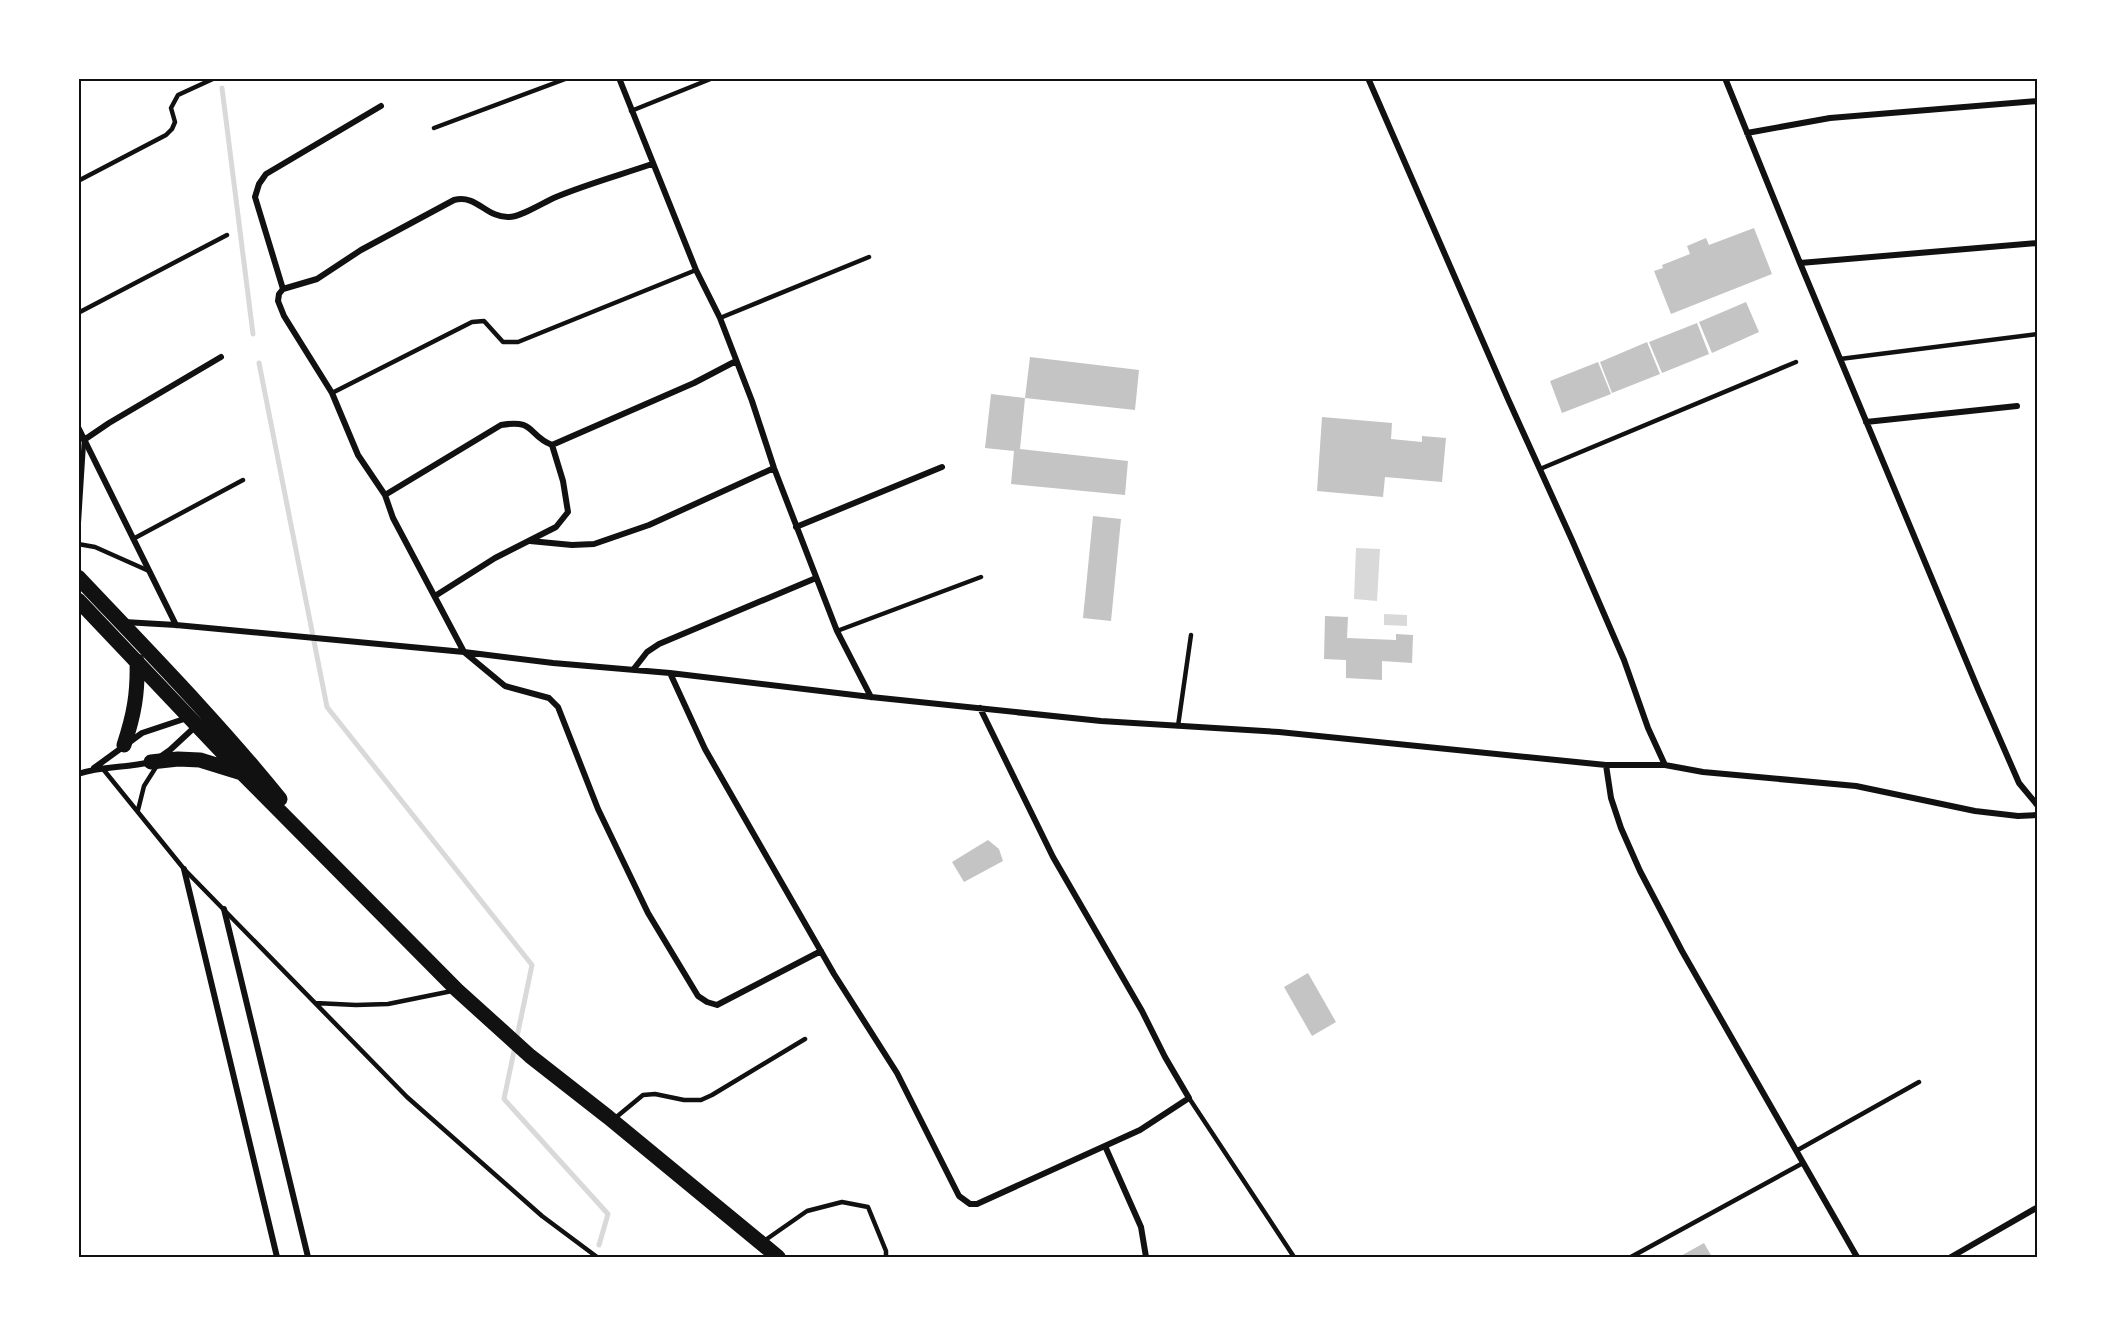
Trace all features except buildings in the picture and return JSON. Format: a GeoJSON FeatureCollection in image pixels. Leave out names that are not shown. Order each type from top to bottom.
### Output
{"type":"FeatureCollection","features":[{"type":"Feature","properties":{"kind":"main road"},"geometry":{"type":"LineString","coordinates":[[78,577],[244,755],[332,862]]}},
{"type":"Feature","properties":{"kind":"main road"},"geometry":{"type":"LineString","coordinates":[[78,600],[242,773],[457,990],[530,1056],[778,1257]]}},
{"type":"Feature","properties":{"kind":"main road"},"geometry":{"type":"LineString","coordinates":[[124,745],[135,711],[138,688],[137,662]]}},
{"type":"Feature","properties":{"kind":"main road"},"geometry":{"type":"LineString","coordinates":[[155,762],[178,759],[200,760],[242,773]]}},
{"type":"Feature","properties":{"kind":"street"},"geometry":{"type":"LineString","coordinates":[[619,78],[696,270],[720,318],[796,527],[837,631],[871,698]]}},
{"type":"Feature","properties":{"kind":"street"},"geometry":{"type":"LineString","coordinates":[[1368,78],[1624,660],[1648,728],[1665,765]]}},
{"type":"Feature","properties":{"kind":"street"},"geometry":{"type":"LineString","coordinates":[[1725,78],[1866,422],[2019,783],[2038,806]]}},
{"type":"Feature","properties":{"kind":"street"},"geometry":{"type":"LineString","coordinates":[[1747,133],[1830,118],[2038,101]]}},
{"type":"Feature","properties":{"kind":"street"},"geometry":{"type":"LineString","coordinates":[[283,289],[255,197],[259,184],[266,174],[381,106]]}},
{"type":"Feature","properties":{"kind":"street"},"geometry":{"type":"LineString","coordinates":[[652,164],[557,197],[511,218],[496,215],[464,198],[454,200],[361,250],[317,279],[283,289],[279,294],[279,306],[332,393],[358,455],[385,495],[393,518],[464,652],[505,686],[549,698],[558,707],[598,809],[648,913],[698,996],[717,1005],[821,951]]}},
{"type":"Feature","properties":{"kind":"street"},"geometry":{"type":"LineString","coordinates":[[1800,263],[2038,243]]}},
{"type":"Feature","properties":{"kind":"street"},"geometry":{"type":"LineString","coordinates":[[84,440],[221,357]]}},
{"type":"Feature","properties":{"kind":"street"},"geometry":{"type":"LineString","coordinates":[[552,445],[694,383],[736,361]]}},
{"type":"Feature","properties":{"kind":"street"},"geometry":{"type":"LineString","coordinates":[[1866,422],[2017,406]]}},
{"type":"Feature","properties":{"kind":"street"},"geometry":{"type":"LineString","coordinates":[[385,495],[501,425],[516,422],[530,427],[544,441],[552,445],[568,512],[556,527],[495,558],[435,596]]}},
{"type":"Feature","properties":{"kind":"street"},"geometry":{"type":"LineString","coordinates":[[78,427],[176,625]]}},
{"type":"Feature","properties":{"kind":"street"},"geometry":{"type":"LineString","coordinates":[[796,527],[942,467]]}},
{"type":"Feature","properties":{"kind":"street"},"geometry":{"type":"LineString","coordinates":[[530,541],[572,545],[594,544],[649,525],[774,468]]}},
{"type":"Feature","properties":{"kind":"street"},"geometry":{"type":"LineString","coordinates":[[633,670],[647,652],[659,644],[816,578]]}},
{"type":"Feature","properties":{"kind":"street"},"geometry":{"type":"LineString","coordinates":[[100,623],[176,625],[464,652],[670,673],[871,698],[1101,721],[1290,733],[1606,765],[1665,765],[1703,772],[1856,786],[1975,811],[2018,816],[2038,815]]}},
{"type":"Feature","properties":{"kind":"street"},"geometry":{"type":"LineString","coordinates":[[670,673],[705,749],[821,951],[897,1073],[959,1196],[970,1204],[988,1200],[1140,1130],[1189,1098],[1142,1011],[1053,857],[980,708]]}},
{"type":"Feature","properties":{"kind":"street"},"geometry":{"type":"LineString","coordinates":[[93,769],[142,733],[194,721]]}},
{"type":"Feature","properties":{"kind":"street"},"geometry":{"type":"LineString","coordinates":[[78,774],[93,769],[133,767],[155,762],[170,750],[194,721]]}},
{"type":"Feature","properties":{"kind":"street"},"geometry":{"type":"LineString","coordinates":[[1606,765],[1611,798],[1620,828],[1632,855],[1682,951],[1857,1257]]}},
{"type":"Feature","properties":{"kind":"street"},"geometry":{"type":"LineString","coordinates":[[184,869],[277,1257]]}},
{"type":"Feature","properties":{"kind":"street"},"geometry":{"type":"LineString","coordinates":[[224,909],[308,1257]]}},
{"type":"Feature","properties":{"kind":"street"},"geometry":{"type":"LineString","coordinates":[[1105,1146],[1141,1227],[1146,1257]]}},
{"type":"Feature","properties":{"kind":"street"},"geometry":{"type":"LineString","coordinates":[[1951,1257],[2038,1207]]}},
{"type":"Feature","properties":{"kind":"lane"},"geometry":{"type":"LineString","coordinates":[[78,181],[166,135],[176,122],[171,108],[178,95],[215,78]]}},
{"type":"Feature","properties":{"kind":"lane"},"geometry":{"type":"LineString","coordinates":[[434,128],[567,78]]}},
{"type":"Feature","properties":{"kind":"lane"},"geometry":{"type":"LineString","coordinates":[[631,111],[713,78]]}},
{"type":"Feature","properties":{"kind":"lane"},"geometry":{"type":"LineString","coordinates":[[78,313],[227,235]]}},
{"type":"Feature","properties":{"kind":"lane"},"geometry":{"type":"LineString","coordinates":[[720,318],[869,257]]}},
{"type":"Feature","properties":{"kind":"lane"},"geometry":{"type":"LineString","coordinates":[[332,393],[471,322],[484,321],[503,342],[518,342],[696,270]]}},
{"type":"Feature","properties":{"kind":"lane"},"geometry":{"type":"LineString","coordinates":[[1840,359],[2038,334]]}},
{"type":"Feature","properties":{"kind":"lane"},"geometry":{"type":"LineString","coordinates":[[1540,469],[1796,362]]}},
{"type":"Feature","properties":{"kind":"lane"},"geometry":{"type":"LineString","coordinates":[[78,535],[84,440]]}},
{"type":"Feature","properties":{"kind":"lane"},"geometry":{"type":"LineString","coordinates":[[133,539],[243,480]]}},
{"type":"Feature","properties":{"kind":"lane"},"geometry":{"type":"LineString","coordinates":[[78,544],[95,547],[149,571]]}},
{"type":"Feature","properties":{"kind":"lane"},"geometry":{"type":"LineString","coordinates":[[837,631],[981,577]]}},
{"type":"Feature","properties":{"kind":"lane"},"geometry":{"type":"LineString","coordinates":[[1178,726],[1191,635]]}},
{"type":"Feature","properties":{"kind":"lane"},"geometry":{"type":"LineString","coordinates":[[138,810],[144,786],[155,762]]}},
{"type":"Feature","properties":{"kind":"lane"},"geometry":{"type":"LineString","coordinates":[[103,769],[184,869],[407,1097],[542,1215],[597,1257]]}},
{"type":"Feature","properties":{"kind":"lane"},"geometry":{"type":"LineString","coordinates":[[315,1003],[388,1004],[457,990]]}},
{"type":"Feature","properties":{"kind":"lane"},"geometry":{"type":"LineString","coordinates":[[612,1121],[643,1095],[655,1094],[684,1100],[701,1100],[805,1039]]}},
{"type":"Feature","properties":{"kind":"lane"},"geometry":{"type":"LineString","coordinates":[[1796,1152],[1919,1082]]}},
{"type":"Feature","properties":{"kind":"lane"},"geometry":{"type":"LineString","coordinates":[[1189,1098],[1294,1257]]}},
{"type":"Feature","properties":{"kind":"lane"},"geometry":{"type":"LineString","coordinates":[[1631,1257],[1803,1163]]}},
{"type":"Feature","properties":{"kind":"lane"},"geometry":{"type":"LineString","coordinates":[[761,1244],[807,1211],[842,1202],[868,1207],[886,1251],[886,1257]]}},
{"type":"Feature","properties":{"kind":"shaded area"},"geometry":{"type":"Polygon","coordinates":[[[1356,548],[1380,549],[1377,601],[1354,599],[1356,548]]]}},
{"type":"Feature","properties":{"kind":"shaded area"},"geometry":{"type":"Polygon","coordinates":[[[1384,614],[1407,615],[1407,626],[1384,625],[1384,614]]]}},
{"type":"Feature","properties":{"kind":"waterway"},"geometry":{"type":"LineString","coordinates":[[222,88],[253,334]]}},
{"type":"Feature","properties":{"kind":"waterway"},"geometry":{"type":"LineString","coordinates":[[259,363],[327,707],[532,965],[504,1099],[608,1214],[599,1245]]}}]}
